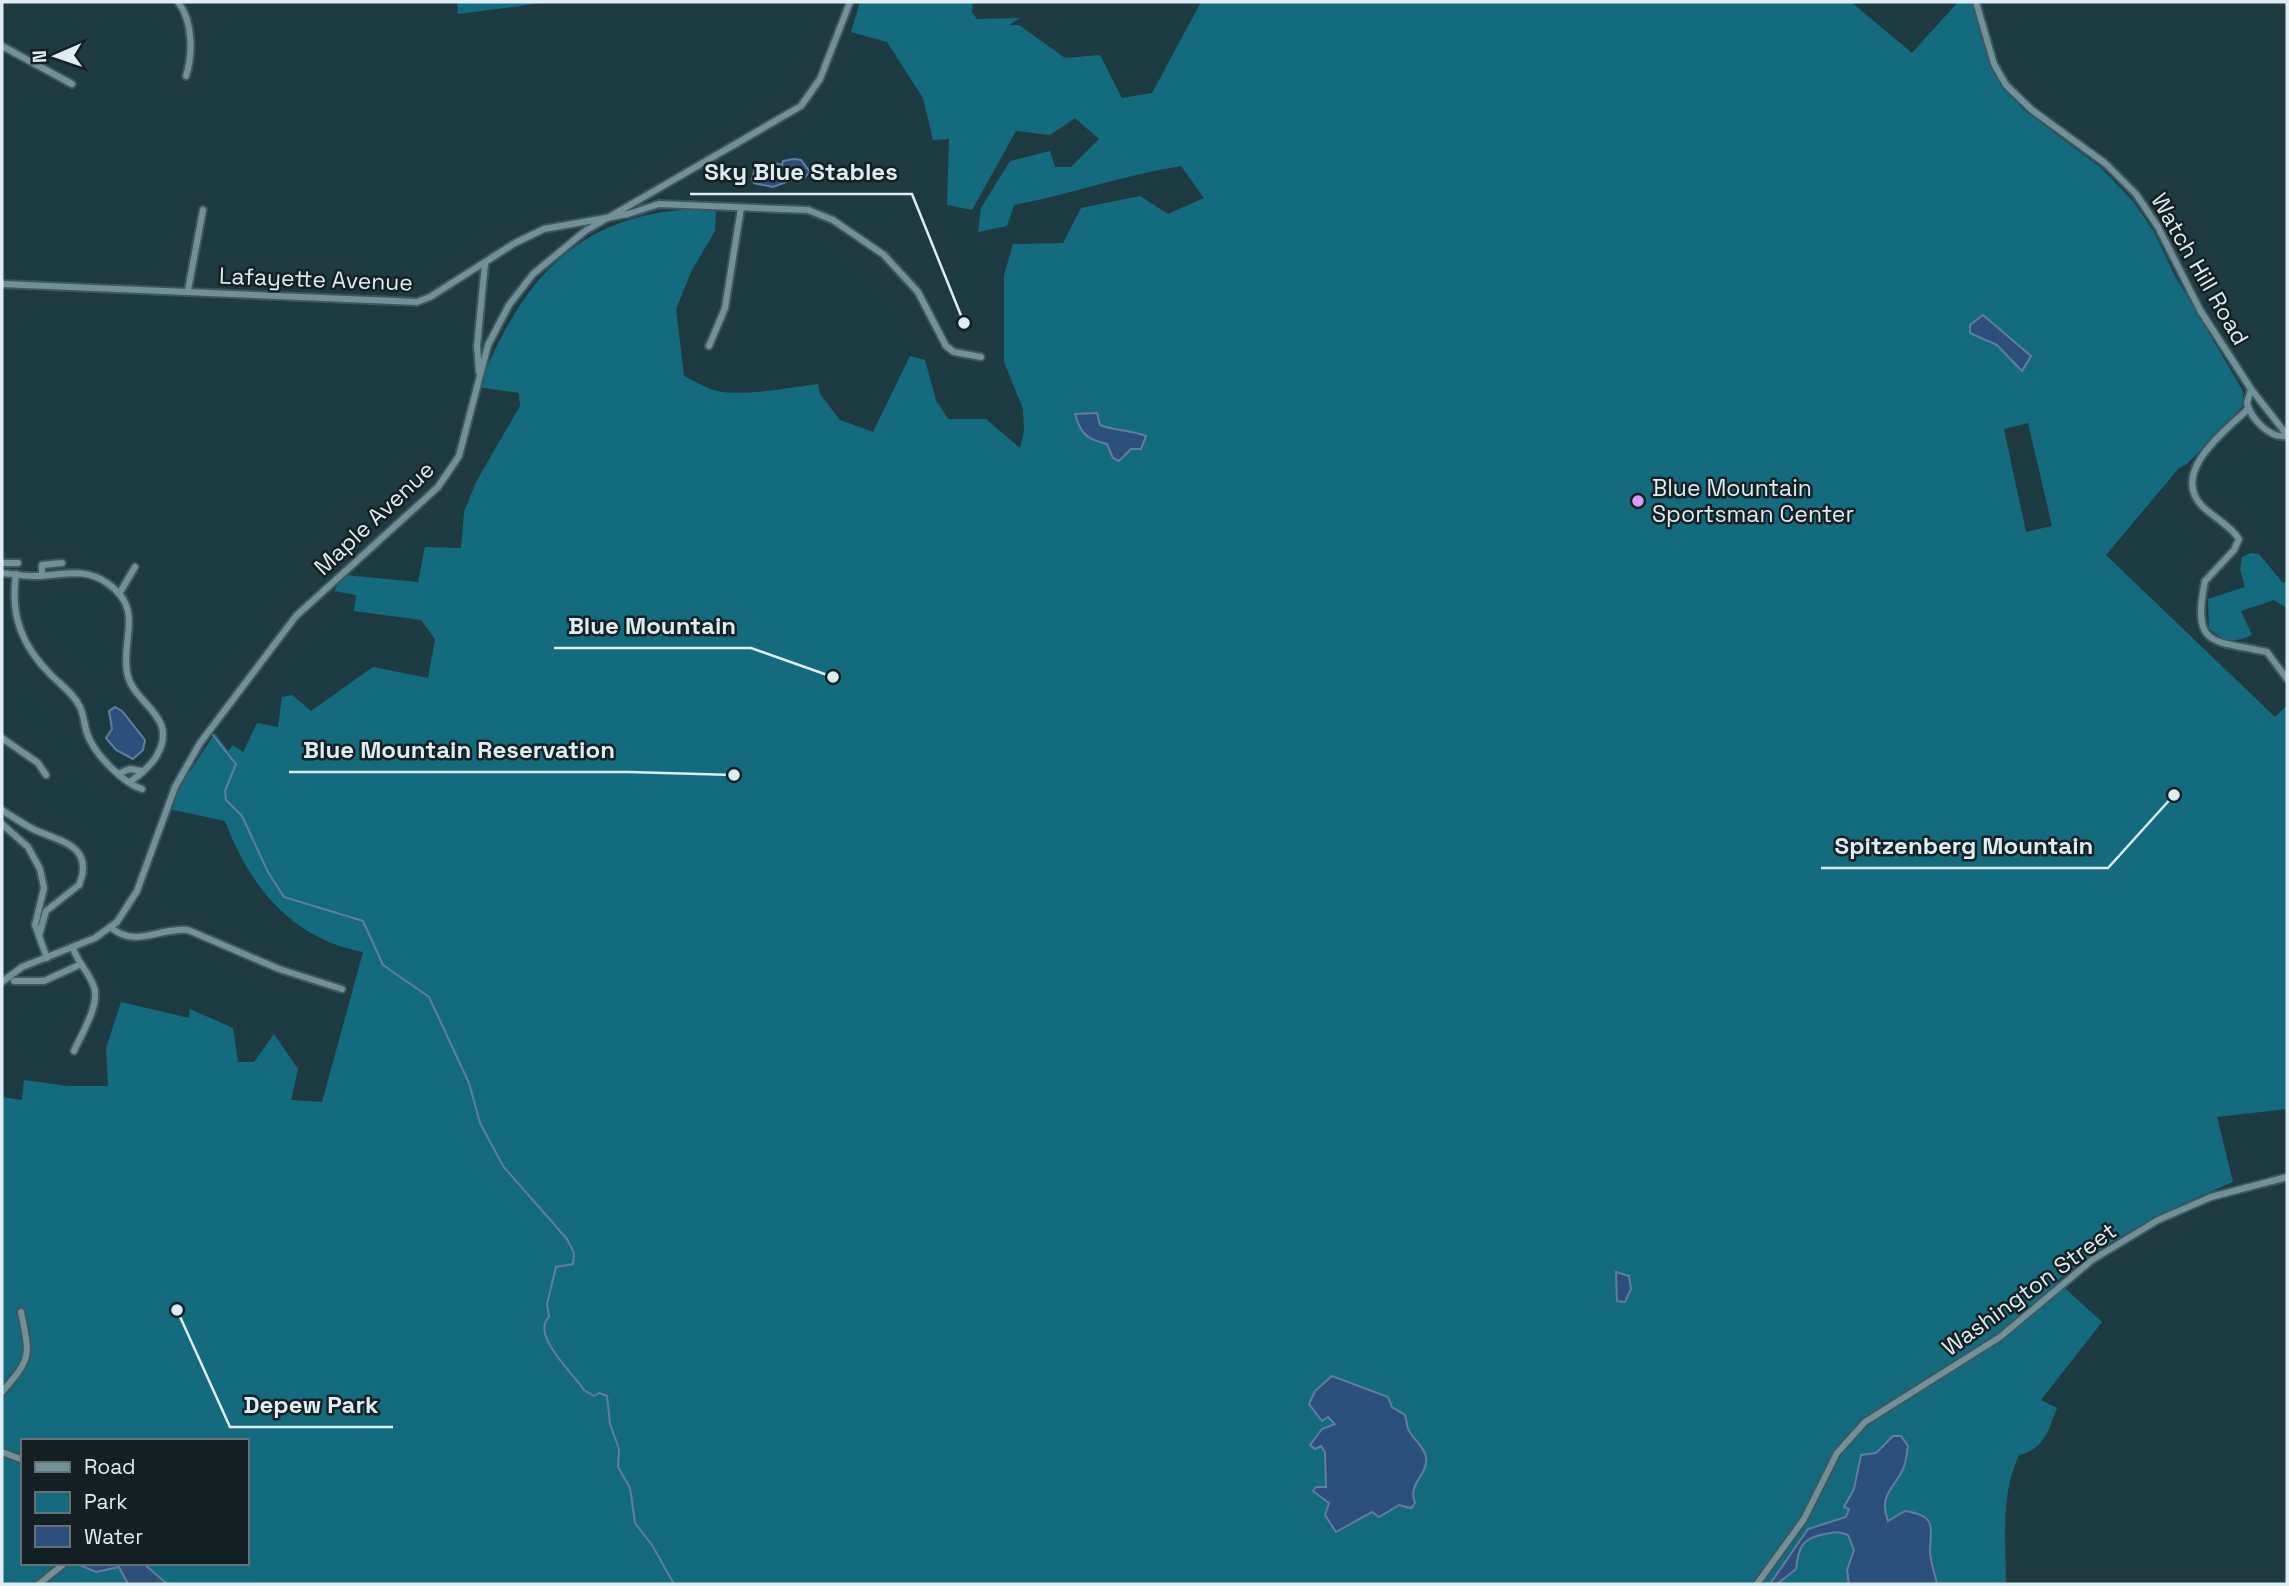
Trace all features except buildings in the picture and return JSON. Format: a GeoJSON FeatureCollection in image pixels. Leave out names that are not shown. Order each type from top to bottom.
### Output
{"type":"FeatureCollection","features":[{"type":"Feature","properties":{"kind":"street"},"geometry":{"type":"LineString","coordinates":[[178,2],[187,15],[190,30],[186,76]]}},
{"type":"Feature","properties":{"kind":"street","name":"Maple Avenue"},"geometry":{"type":"LineString","coordinates":[[2,982],[22,967],[73,948],[110,927],[126,911],[137,891],[183,771],[269,650],[303,608],[431,493],[453,467],[467,427],[479,372],[502,318],[533,274],[560,249],[608,217],[801,106],[820,79],[850,2]]}},
{"type":"Feature","properties":{"kind":"street","name":"Watch Hill Road"},"geometry":{"type":"LineString","coordinates":[[1976,2],[1994,64],[2006,85],[2032,110],[2100,159],[2136,194],[2158,227],[2195,301],[2251,389],[2287,435]]}},
{"type":"Feature","properties":{"kind":"street"},"geometry":{"type":"LineString","coordinates":[[2,46],[72,83]]}},
{"type":"Feature","properties":{"kind":"street","name":"Lafayette Avenue"},"geometry":{"type":"LineString","coordinates":[[2,284],[417,302],[485,264],[515,243],[544,229],[669,203],[808,210],[832,220],[880,252],[918,292],[946,346],[954,352],[981,357]]}},
{"type":"Feature","properties":{"kind":"street"},"geometry":{"type":"LineString","coordinates":[[709,346],[717,333],[724,309],[741,208]]}},
{"type":"Feature","properties":{"kind":"street"},"geometry":{"type":"LineString","coordinates":[[188,290],[203,210]]}},
{"type":"Feature","properties":{"kind":"street"},"geometry":{"type":"LineString","coordinates":[[479,372],[477,346],[485,264]]}},
{"type":"Feature","properties":{"kind":"street"},"geometry":{"type":"LineString","coordinates":[[2251,389],[2247,397],[2248,409],[2270,432],[2281,437],[2287,435]]}},
{"type":"Feature","properties":{"kind":"street"},"geometry":{"type":"LineString","coordinates":[[2248,409],[2205,454],[2192,475],[2191,488],[2196,500],[2239,540],[2234,550],[2205,580],[2203,628],[2207,637],[2220,645],[2267,652],[2287,679]]}},
{"type":"Feature","properties":{"kind":"street"},"geometry":{"type":"LineString","coordinates":[[2,563],[18,563]]}},
{"type":"Feature","properties":{"kind":"street"},"geometry":{"type":"LineString","coordinates":[[42,576],[42,565],[62,563]]}},
{"type":"Feature","properties":{"kind":"street"},"geometry":{"type":"LineString","coordinates":[[119,594],[135,568]]}},
{"type":"Feature","properties":{"kind":"street"},"geometry":{"type":"LineString","coordinates":[[2,573],[42,576],[88,574],[106,582],[119,594],[127,607],[131,622],[128,677],[157,716],[163,731],[157,755],[129,782]]}},
{"type":"Feature","properties":{"kind":"street"},"geometry":{"type":"LineString","coordinates":[[16,574],[14,610],[25,643],[40,663],[74,698],[80,707],[92,743],[120,774],[142,789]]}},
{"type":"Feature","properties":{"kind":"street"},"geometry":{"type":"LineString","coordinates":[[2,738],[38,762],[46,775]]}},
{"type":"Feature","properties":{"kind":"street"},"geometry":{"type":"LineString","coordinates":[[120,774],[130,769],[142,771]]}},
{"type":"Feature","properties":{"kind":"street"},"geometry":{"type":"LineString","coordinates":[[2,810],[24,825],[66,841],[75,847],[81,860],[79,885],[46,911],[39,936]]}},
{"type":"Feature","properties":{"kind":"street"},"geometry":{"type":"LineString","coordinates":[[2,824],[28,847],[40,869],[44,888],[36,925],[47,958]]}},
{"type":"Feature","properties":{"kind":"street"},"geometry":{"type":"LineString","coordinates":[[110,927],[125,936],[135,938],[173,929],[188,930],[279,969],[342,989]]}},
{"type":"Feature","properties":{"kind":"street"},"geometry":{"type":"LineString","coordinates":[[73,948],[79,965],[93,984],[95,995],[74,1051]]}},
{"type":"Feature","properties":{"kind":"street"},"geometry":{"type":"LineString","coordinates":[[14,981],[44,981],[79,965]]}},
{"type":"Feature","properties":{"kind":"street","name":"Washington Street"},"geometry":{"type":"LineString","coordinates":[[1757,1584],[1804,1520],[1837,1453],[1866,1422],[2000,1337],[2092,1260],[2147,1226],[2211,1197],[2287,1177]]}},
{"type":"Feature","properties":{"kind":"street"},"geometry":{"type":"LineString","coordinates":[[2,1392],[27,1362],[28,1343],[21,1312]]}},
{"type":"Feature","properties":{"kind":"street"},"geometry":{"type":"LineString","coordinates":[[2,1452],[21,1459]]}},
{"type":"Feature","properties":{"kind":"street"},"geometry":{"type":"LineString","coordinates":[[39,1584],[63,1565]]}},
{"type":"Feature","properties":{"kind":"green space"},"geometry":{"type":"Polygon","coordinates":[[[457,2],[549,2],[458,14],[457,2]]]}},
{"type":"Feature","properties":{"kind":"green space"},"geometry":{"type":"Polygon","coordinates":[[[860,2],[973,2],[972,12],[977,19],[1020,18],[1009,25],[1019,25],[1065,58],[1100,55],[1122,98],[1152,93],[1201,2],[1851,2],[1912,53],[1958,2],[1972,2],[1989,61],[2004,89],[2025,111],[2100,167],[2133,201],[2154,232],[2174,274],[2243,391],[2243,406],[2187,464],[2179,468],[2106,555],[2275,717],[2287,705],[2287,1109],[2217,1117],[2233,1182],[2119,1237],[2057,1281],[2102,1322],[2041,1400],[2057,1408],[2051,1424],[2035,1448],[2019,1455],[2013,1471],[2005,1518],[2006,1584],[2,1584],[2,1097],[22,1100],[24,1080],[68,1086],[108,1086],[106,1048],[121,1002],[189,1018],[190,1009],[233,1028],[238,1062],[254,1062],[274,1034],[298,1069],[291,1100],[322,1102],[363,952],[315,935],[276,906],[247,867],[225,821],[169,809],[173,797],[215,733],[228,751],[233,745],[243,752],[257,723],[278,727],[282,697],[292,695],[311,711],[373,667],[428,678],[435,639],[421,620],[354,611],[356,595],[334,591],[344,575],[418,582],[425,547],[461,548],[464,512],[476,482],[520,406],[519,393],[479,387],[517,310],[539,279],[566,254],[596,234],[630,219],[670,211],[716,209],[715,231],[692,270],[676,309],[684,376],[714,390],[736,393],[818,384],[820,394],[840,420],[873,432],[910,356],[925,360],[936,400],[948,419],[986,419],[1020,448],[1024,431],[1023,409],[1004,362],[1004,275],[1013,244],[1063,243],[1081,208],[1140,196],[1168,214],[1204,198],[1181,166],[1014,205],[1007,226],[978,232],[981,208],[1010,161],[1050,151],[1055,167],[1071,167],[1099,139],[1075,118],[1050,135],[1016,131],[972,210],[947,205],[949,139],[933,140],[923,98],[887,42],[851,32],[860,2]],[[2028,423],[2004,429],[2026,532],[2052,526],[2028,423]]]}},
{"type":"Feature","properties":{"kind":"green space"},"geometry":{"type":"Polygon","coordinates":[[[2251,553],[2259,554],[2283,583],[2287,581],[2287,608],[2274,600],[2241,611],[2252,635],[2234,640],[2225,639],[2209,628],[2208,599],[2245,587],[2240,569],[2242,557],[2251,553]]]}},
{"type":"Feature","properties":{"kind":"water"},"geometry":{"type":"Polygon","coordinates":[[[801,160],[810,172],[801,181],[797,178],[773,187],[754,183],[752,179],[756,165],[771,167],[775,163],[782,165],[783,161],[801,160]]]}},
{"type":"Feature","properties":{"kind":"water"},"geometry":{"type":"Polygon","coordinates":[[[1983,315],[2031,356],[2022,371],[1997,345],[1970,333],[1970,325],[1983,315]]]}},
{"type":"Feature","properties":{"kind":"water"},"geometry":{"type":"Polygon","coordinates":[[[1097,413],[1100,425],[1146,436],[1141,449],[1131,449],[1119,461],[1113,458],[1107,444],[1090,438],[1082,431],[1075,414],[1097,413]]]}},
{"type":"Feature","properties":{"kind":"water"},"geometry":{"type":"Polygon","coordinates":[[[115,707],[122,711],[145,740],[143,750],[133,759],[116,750],[106,738],[112,729],[109,711],[115,707]]]}},
{"type":"Feature","properties":{"kind":"water"},"geometry":{"type":"Polygon","coordinates":[[[1616,1272],[1629,1276],[1631,1289],[1625,1302],[1617,1301],[1616,1272]]]}},
{"type":"Feature","properties":{"kind":"water"},"geometry":{"type":"Polygon","coordinates":[[[1332,1376],[1388,1397],[1392,1407],[1405,1415],[1407,1427],[1422,1447],[1426,1458],[1424,1470],[1415,1485],[1415,1503],[1411,1508],[1399,1505],[1379,1517],[1372,1512],[1336,1532],[1325,1515],[1329,1503],[1313,1491],[1316,1487],[1326,1487],[1325,1452],[1321,1446],[1315,1449],[1310,1445],[1322,1429],[1335,1424],[1328,1417],[1322,1421],[1309,1404],[1315,1391],[1332,1376]]]}},
{"type":"Feature","properties":{"kind":"water"},"geometry":{"type":"Polygon","coordinates":[[[1893,1436],[1901,1436],[1908,1446],[1903,1469],[1886,1498],[1885,1512],[1888,1521],[1905,1511],[1927,1519],[1931,1528],[1930,1555],[1937,1584],[1849,1584],[1847,1570],[1854,1550],[1848,1535],[1837,1532],[1811,1538],[1803,1544],[1798,1554],[1796,1569],[1777,1584],[1770,1584],[1808,1529],[1846,1517],[1849,1509],[1844,1507],[1854,1489],[1861,1455],[1876,1453],[1893,1436]]]}},
{"type":"Feature","properties":{"kind":"water"},"geometry":{"type":"Polygon","coordinates":[[[80,1565],[145,1565],[167,1584],[128,1584],[119,1567],[96,1572],[80,1565]]]}},
{"type":"Feature","properties":{"kind":"waterway"},"geometry":{"type":"LineString","coordinates":[[212,734],[236,764],[225,791],[226,800],[242,816],[268,872],[284,897],[363,921],[383,965],[429,997],[469,1083],[480,1123],[503,1166],[567,1239],[574,1253],[573,1264],[556,1267],[547,1304],[549,1317],[545,1334],[549,1344],[584,1390],[594,1396],[599,1393],[607,1396],[610,1424],[619,1449],[618,1467],[630,1488],[635,1523],[652,1545],[674,1584]]}},
{"type":"Feature","properties":{"kind":"place","name":"Sky Blue Stables"},"geometry":{"type":"Point","coordinates":[964,323]}},
{"type":"Feature","properties":{"kind":"place","name":"Blue Mountain Sportsman Center"},"geometry":{"type":"Point","coordinates":[1638,501]}},
{"type":"Feature","properties":{"kind":"place","name":"Blue Mountain"},"geometry":{"type":"Point","coordinates":[833,677]}},
{"type":"Feature","properties":{"kind":"place","name":"Blue Mountain Reservation"},"geometry":{"type":"Point","coordinates":[734,775]}},
{"type":"Feature","properties":{"kind":"place","name":"Spitzenberg Mountain"},"geometry":{"type":"Point","coordinates":[2174,795]}},
{"type":"Feature","properties":{"kind":"place","name":"Depew Park"},"geometry":{"type":"Point","coordinates":[177,1310]}}]}
